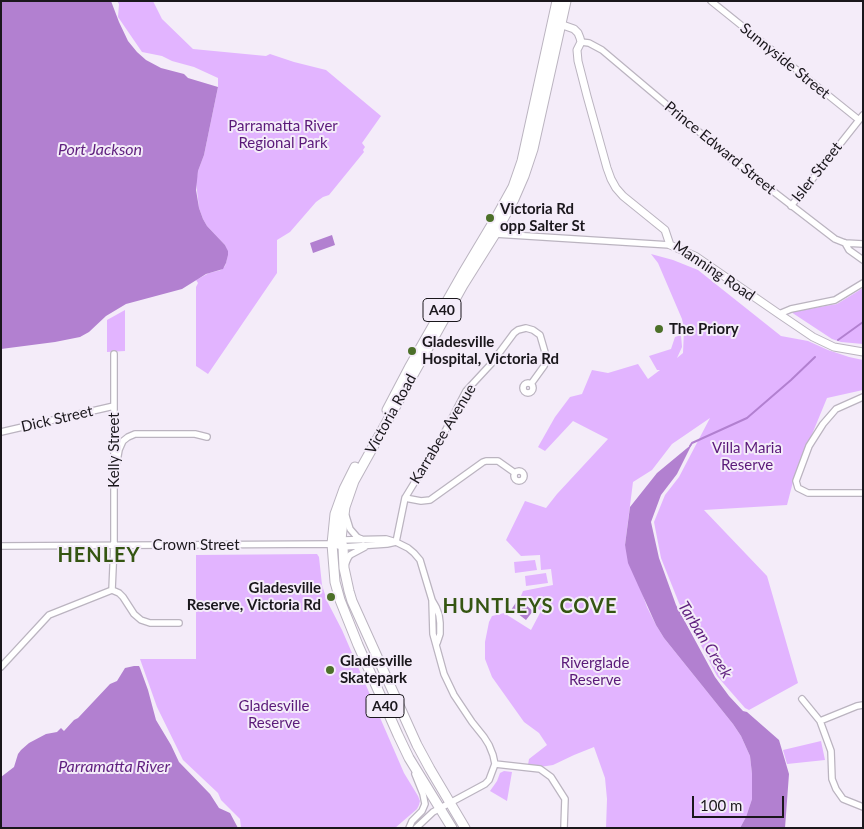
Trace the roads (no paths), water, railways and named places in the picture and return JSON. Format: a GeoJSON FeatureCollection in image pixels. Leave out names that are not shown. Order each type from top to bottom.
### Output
{"type":"FeatureCollection","features":[{"type":"Feature","properties":{"kind":"highway","name":"Victoria Road"},"geometry":{"type":"LineString","coordinates":[[465,828],[417,745],[352,601],[344,568],[342,544],[346,507],[354,481],[362,466],[463,285],[495,234],[518,192],[529,163],[556,23],[558,1]]}},
{"type":"Feature","properties":{"kind":"highway","name":"Victoria Road"},"geometry":{"type":"LineString","coordinates":[[452,828],[409,758],[358,645],[340,600],[333,572],[332,544],[336,514],[339,500],[348,479],[513,187],[522,161],[556,23],[566,1]]}},
{"type":"Feature","properties":{"kind":"street","name":"Sunnyside Street"},"geometry":{"type":"LineString","coordinates":[[711,1],[861,118]]}},
{"type":"Feature","properties":{"kind":"street"},"geometry":{"type":"LineString","coordinates":[[556,23],[574,29],[578,33],[581,42]]}},
{"type":"Feature","properties":{"kind":"street","name":"Prince Edward Street"},"geometry":{"type":"LineString","coordinates":[[581,42],[589,43],[602,50],[730,158],[835,239],[845,243],[863,244]]}},
{"type":"Feature","properties":{"kind":"street","name":"Manning Road"},"geometry":{"type":"LineString","coordinates":[[581,42],[577,50],[578,61],[587,96],[611,180],[623,196],[665,230],[670,245],[695,256],[796,326],[826,344],[842,349],[863,352]]}},
{"type":"Feature","properties":{"kind":"street","name":"Isler Street"},"geometry":{"type":"LineString","coordinates":[[791,206],[861,118]]}},
{"type":"Feature","properties":{"kind":"street"},"geometry":{"type":"LineString","coordinates":[[495,234],[670,245]]}},
{"type":"Feature","properties":{"kind":"street"},"geometry":{"type":"LineString","coordinates":[[845,243],[849,250],[863,260]]}},
{"type":"Feature","properties":{"kind":"street"},"geometry":{"type":"LineString","coordinates":[[779,314],[835,300],[863,283]]}},
{"type":"Feature","properties":{"kind":"street","name":"Karrabee Avenue"},"geometry":{"type":"LineString","coordinates":[[396,542],[405,498],[466,391],[491,364],[514,333],[526,328],[540,335],[547,359],[531,384]]}},
{"type":"Feature","properties":{"kind":"street","name":"Kelly Street"},"geometry":{"type":"LineString","coordinates":[[112,590],[114,545],[114,354]]}},
{"type":"Feature","properties":{"kind":"street"},"geometry":{"type":"LineString","coordinates":[[863,397],[836,409],[823,424],[808,446],[796,481],[798,488],[808,493],[863,493]]}},
{"type":"Feature","properties":{"kind":"street","name":"Dick Street"},"geometry":{"type":"LineString","coordinates":[[1,432],[114,406]]}},
{"type":"Feature","properties":{"kind":"street"},"geometry":{"type":"LineString","coordinates":[[114,481],[119,450],[122,441],[128,437],[135,434],[195,434],[207,437]]}},
{"type":"Feature","properties":{"kind":"street"},"geometry":{"type":"LineString","coordinates":[[405,498],[421,501],[430,500],[486,461],[498,461],[515,473]]}},
{"type":"Feature","properties":{"kind":"street"},"geometry":{"type":"LineString","coordinates":[[346,507],[347,523],[350,529],[357,537],[363,540]]}},
{"type":"Feature","properties":{"kind":"street"},"geometry":{"type":"LineString","coordinates":[[342,544],[363,540],[386,539],[408,548],[420,560],[432,600],[433,634],[439,658],[454,695],[484,737],[493,755],[494,764],[489,780],[485,784],[433,812],[416,828]]}},
{"type":"Feature","properties":{"kind":"street"},"geometry":{"type":"LineString","coordinates":[[342,544],[369,546],[396,542]]}},
{"type":"Feature","properties":{"kind":"street","name":"Crown Street"},"geometry":{"type":"LineString","coordinates":[[1,546],[342,544]]}},
{"type":"Feature","properties":{"kind":"street"},"geometry":{"type":"LineString","coordinates":[[347,582],[345,570],[348,558],[369,546]]}},
{"type":"Feature","properties":{"kind":"street"},"geometry":{"type":"LineString","coordinates":[[1,667],[49,615],[112,590],[124,597],[134,614],[141,620],[150,623],[179,623]]}},
{"type":"Feature","properties":{"kind":"street"},"geometry":{"type":"LineString","coordinates":[[802,699],[820,721],[831,751],[832,779],[836,789],[843,798],[863,807]]}},
{"type":"Feature","properties":{"kind":"street"},"geometry":{"type":"LineString","coordinates":[[820,721],[863,705]]}},
{"type":"Feature","properties":{"kind":"street"},"geometry":{"type":"LineString","coordinates":[[409,758],[425,804],[409,828]]}},
{"type":"Feature","properties":{"kind":"street"},"geometry":{"type":"LineString","coordinates":[[494,764],[540,769],[551,777],[565,799],[564,828]]}},
{"type":"Feature","properties":{"kind":"water","name":"Port Jackson"},"geometry":{"type":"Polygon","coordinates":[[[1,1],[111,1],[128,41],[146,60],[161,68],[184,74],[188,78],[218,87],[204,155],[198,171],[196,190],[203,219],[228,251],[223,269],[206,274],[182,289],[126,304],[106,316],[89,332],[80,337],[1,349],[1,1]]]}},
{"type":"Feature","properties":{"kind":"water"},"geometry":{"type":"Polygon","coordinates":[[[332,235],[335,245],[313,253],[310,243],[332,235]]]}},
{"type":"Feature","properties":{"kind":"water","name":"Tarban Creek"},"geometry":{"type":"Polygon","coordinates":[[[692,444],[677,474],[661,495],[651,522],[659,558],[676,605],[715,677],[743,711],[747,712],[779,740],[789,774],[785,828],[740,828],[752,799],[750,756],[733,724],[664,638],[656,625],[628,563],[625,545],[630,507],[657,473],[692,444]]]}},
{"type":"Feature","properties":{"kind":"water"},"geometry":{"type":"Polygon","coordinates":[[[519,598],[533,611],[526,620],[511,610],[519,598]]]}},
{"type":"Feature","properties":{"kind":"water","name":"Parramatta River"},"geometry":{"type":"Polygon","coordinates":[[[139,666],[140,668],[156,720],[179,762],[210,794],[219,808],[230,813],[238,828],[1,828],[1,777],[14,767],[21,750],[29,743],[46,734],[57,732],[61,728],[64,731],[110,684],[117,681],[125,668],[139,666]]]}},
{"type":"Feature","properties":{"kind":"waterway","name":"Tarban Creek"},"geometry":{"type":"LineString","coordinates":[[838,340],[863,322]]}},
{"type":"Feature","properties":{"kind":"waterway","name":"Tarban Creek"},"geometry":{"type":"LineString","coordinates":[[690,446],[692,443],[747,418],[815,357]]}},
{"type":"Feature","properties":{"kind":"place","name":"Victoria Rd opp Salter St"},"geometry":{"type":"Point","coordinates":[490,218]}},
{"type":"Feature","properties":{"kind":"place","name":"The Priory"},"geometry":{"type":"Point","coordinates":[659,329]}},
{"type":"Feature","properties":{"kind":"place","name":"Gladesville Hospital, Victoria Rd"},"geometry":{"type":"Point","coordinates":[412,351]}},
{"type":"Feature","properties":{"kind":"place","name":"Gladesville Reserve, Victoria Rd"},"geometry":{"type":"Point","coordinates":[331,597]}},
{"type":"Feature","properties":{"kind":"place","name":"Gladesville Skatepark"},"geometry":{"type":"Point","coordinates":[330,670]}},
{"type":"Feature","properties":{"kind":"district","name":"HENLEY"},"geometry":{"type":"Point","coordinates":[99,556]}},
{"type":"Feature","properties":{"kind":"district","name":"HUNTLEYS COVE"},"geometry":{"type":"Point","coordinates":[530,607]}},
{"type":"Feature","properties":{"kind":"park label","name":"Parramatta River Regional Park"},"geometry":{"type":"Point","coordinates":[283,134]}},
{"type":"Feature","properties":{"kind":"park label","name":"Villa Maria Reserve"},"geometry":{"type":"Point","coordinates":[747,456]}},
{"type":"Feature","properties":{"kind":"park label","name":"Riverglade Reserve"},"geometry":{"type":"Point","coordinates":[595,672]}},
{"type":"Feature","properties":{"kind":"park label","name":"Gladesville Reserve"},"geometry":{"type":"Point","coordinates":[274,714]}}]}
